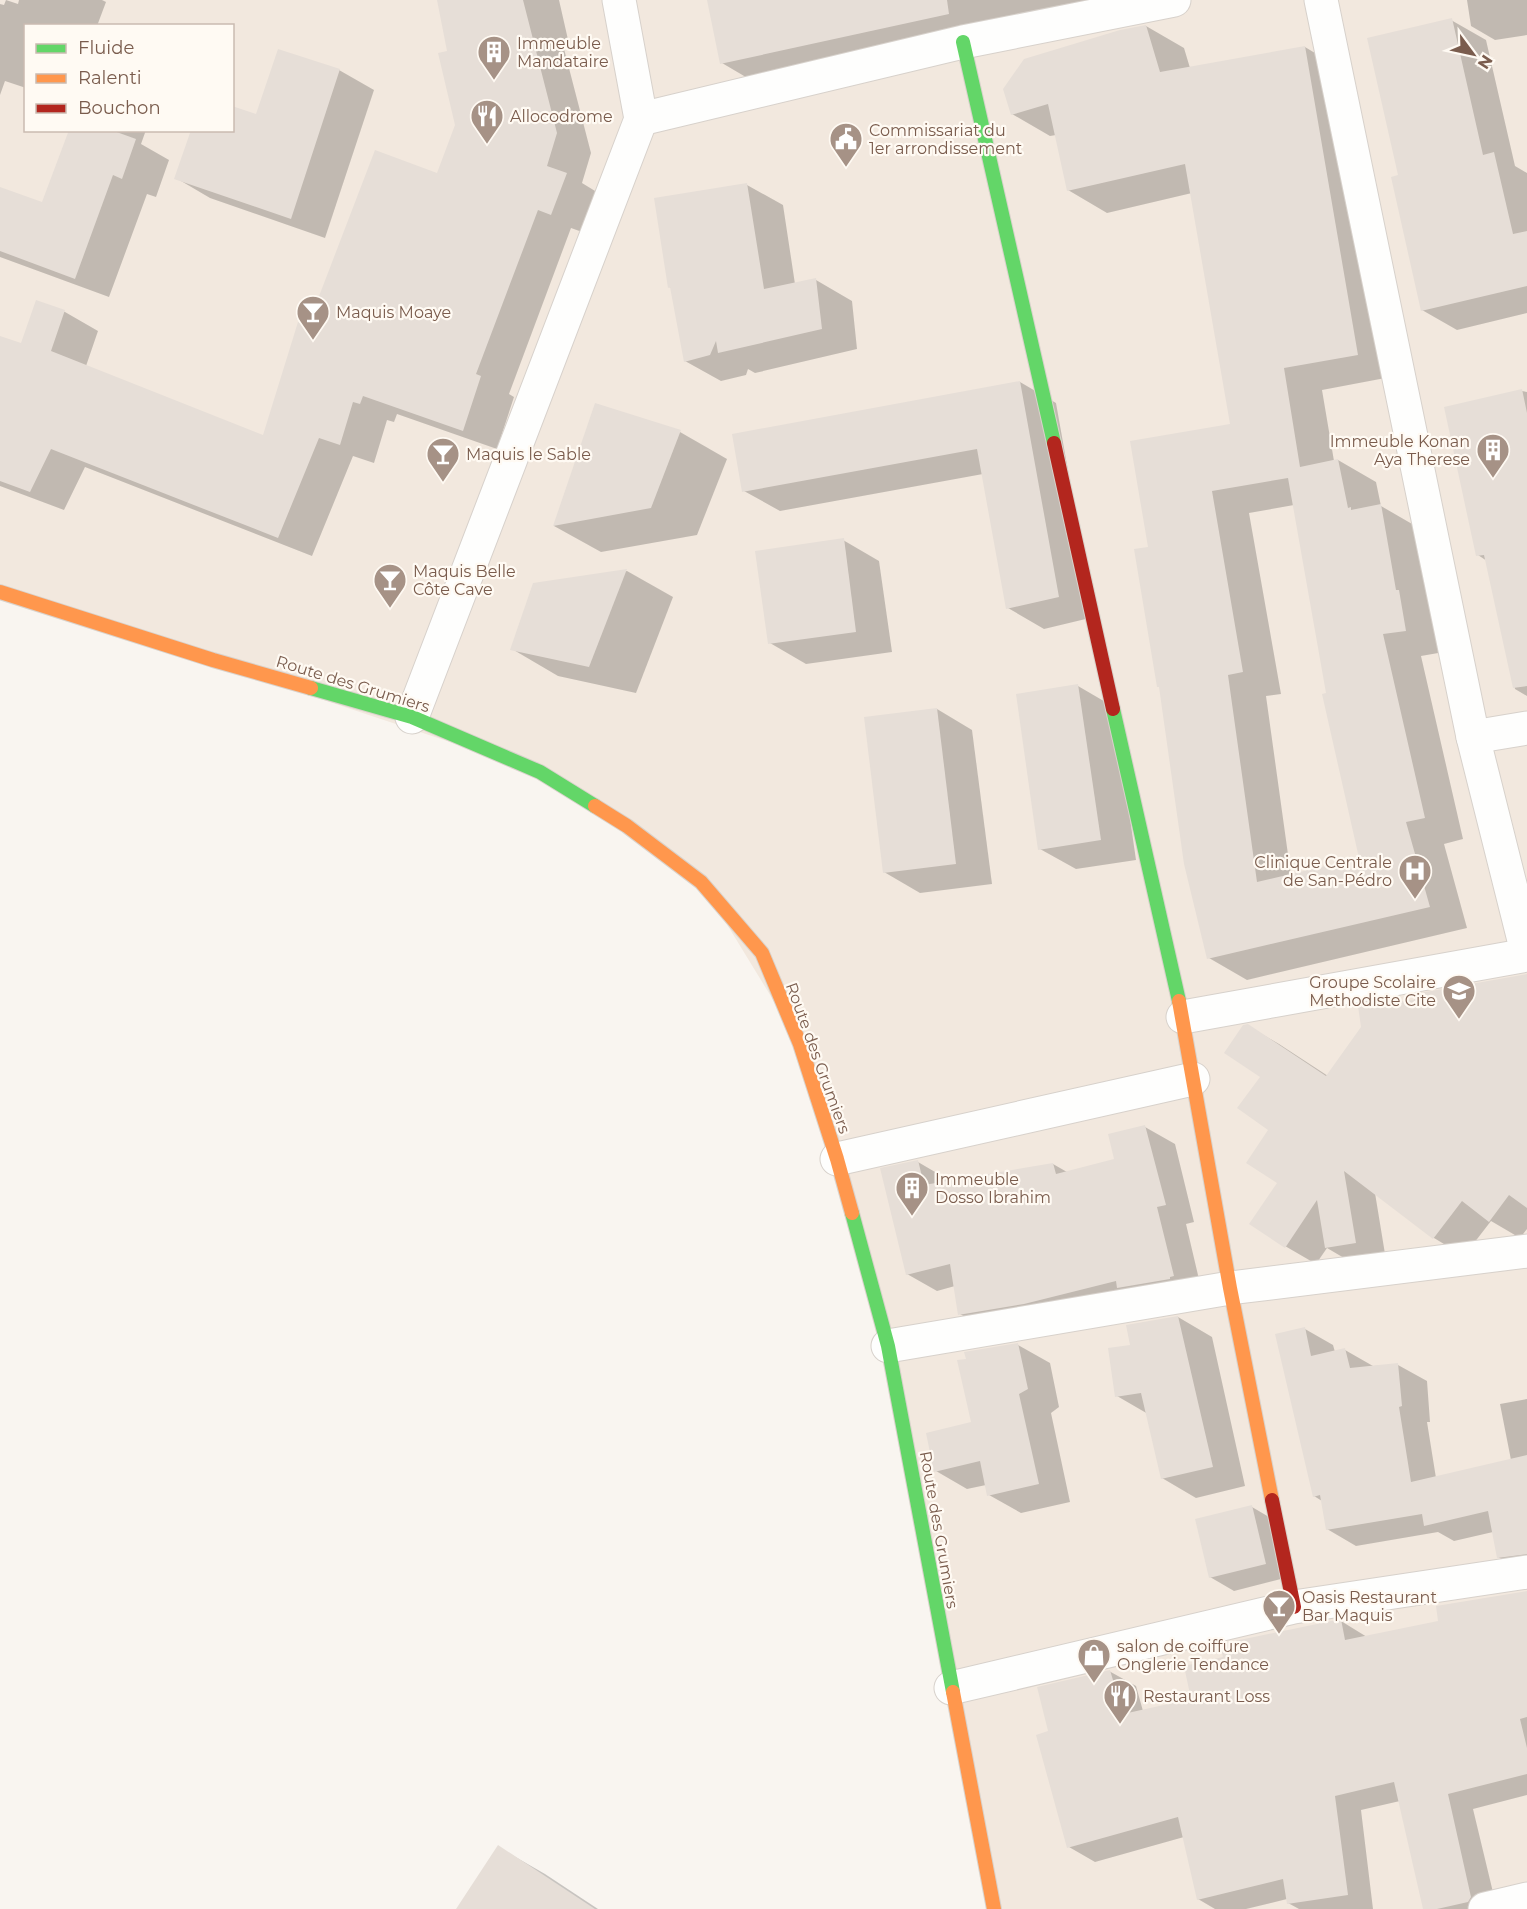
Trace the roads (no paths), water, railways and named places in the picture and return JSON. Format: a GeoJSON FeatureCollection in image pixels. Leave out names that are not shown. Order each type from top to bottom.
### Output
{"type":"FeatureCollection","features":[{"type":"Feature","properties":{"kind":"main road"},"geometry":{"type":"LineString","coordinates":[[963,42],[1183,1017],[1230,1288],[1293,1606]]}},
{"type":"Feature","properties":{"kind":"main road","name":"Route des Grumiers"},"geometry":{"type":"LineString","coordinates":[[0,592],[213,660],[412,717],[540,772],[627,826],[701,882],[762,953],[800,1044],[837,1159],[888,1346],[994,1909]]}},
{"type":"Feature","properties":{"kind":"street"},"geometry":{"type":"LineString","coordinates":[[412,717],[641,119],[619,0]]}},
{"type":"Feature","properties":{"kind":"street"},"geometry":{"type":"LineString","coordinates":[[641,119],[963,42],[1174,0]]}},
{"type":"Feature","properties":{"kind":"street"},"geometry":{"type":"LineString","coordinates":[[1183,1017],[1527,953],[1473,737],[1320,0]]}},
{"type":"Feature","properties":{"kind":"street"},"geometry":{"type":"LineString","coordinates":[[1473,737],[1527,728]]}},
{"type":"Feature","properties":{"kind":"street"},"geometry":{"type":"LineString","coordinates":[[837,1159],[1193,1079]]}},
{"type":"Feature","properties":{"kind":"street"},"geometry":{"type":"LineString","coordinates":[[888,1346],[1230,1288],[1527,1251]]}},
{"type":"Feature","properties":{"kind":"street"},"geometry":{"type":"LineString","coordinates":[[951,1688],[1293,1606],[1527,1572]]}},
{"type":"Feature","properties":{"kind":"street"},"geometry":{"type":"LineString","coordinates":[[1485,1909],[1527,1899]]}},
{"type":"Feature","properties":{"kind":"place","name":"Immeuble Mandataire"},"geometry":{"type":"Point","coordinates":[494,81]}},
{"type":"Feature","properties":{"kind":"place","name":"Allocodrome"},"geometry":{"type":"Point","coordinates":[487,145]}},
{"type":"Feature","properties":{"kind":"place","name":"Commissariat du 1er arrondissement"},"geometry":{"type":"Point","coordinates":[846,168]}},
{"type":"Feature","properties":{"kind":"place","name":"Maquis Moaye"},"geometry":{"type":"Point","coordinates":[313,341]}},
{"type":"Feature","properties":{"kind":"place","name":"Immeuble Konan Aya Therese"},"geometry":{"type":"Point","coordinates":[1493,479]}},
{"type":"Feature","properties":{"kind":"place","name":"Maquis le Sable"},"geometry":{"type":"Point","coordinates":[443,483]}},
{"type":"Feature","properties":{"kind":"place","name":"Maquis Belle Côte Cave"},"geometry":{"type":"Point","coordinates":[390,609]}},
{"type":"Feature","properties":{"kind":"place","name":"Clinique Centrale de San-Pédro"},"geometry":{"type":"Point","coordinates":[1415,900]}},
{"type":"Feature","properties":{"kind":"place","name":"Groupe Scolaire Methodiste Cite"},"geometry":{"type":"Point","coordinates":[1459,1020]}},
{"type":"Feature","properties":{"kind":"place","name":"Immeuble Dosso Ibrahim"},"geometry":{"type":"Point","coordinates":[912,1217]}},
{"type":"Feature","properties":{"kind":"place","name":"Oasis Restaurant Bar Maquis"},"geometry":{"type":"Point","coordinates":[1279,1635]}},
{"type":"Feature","properties":{"kind":"place","name":"salon de coiffure Onglerie Tendance"},"geometry":{"type":"Point","coordinates":[1094,1684]}},
{"type":"Feature","properties":{"kind":"place","name":"Restaurant Loss"},"geometry":{"type":"Point","coordinates":[1120,1725]}}]}
